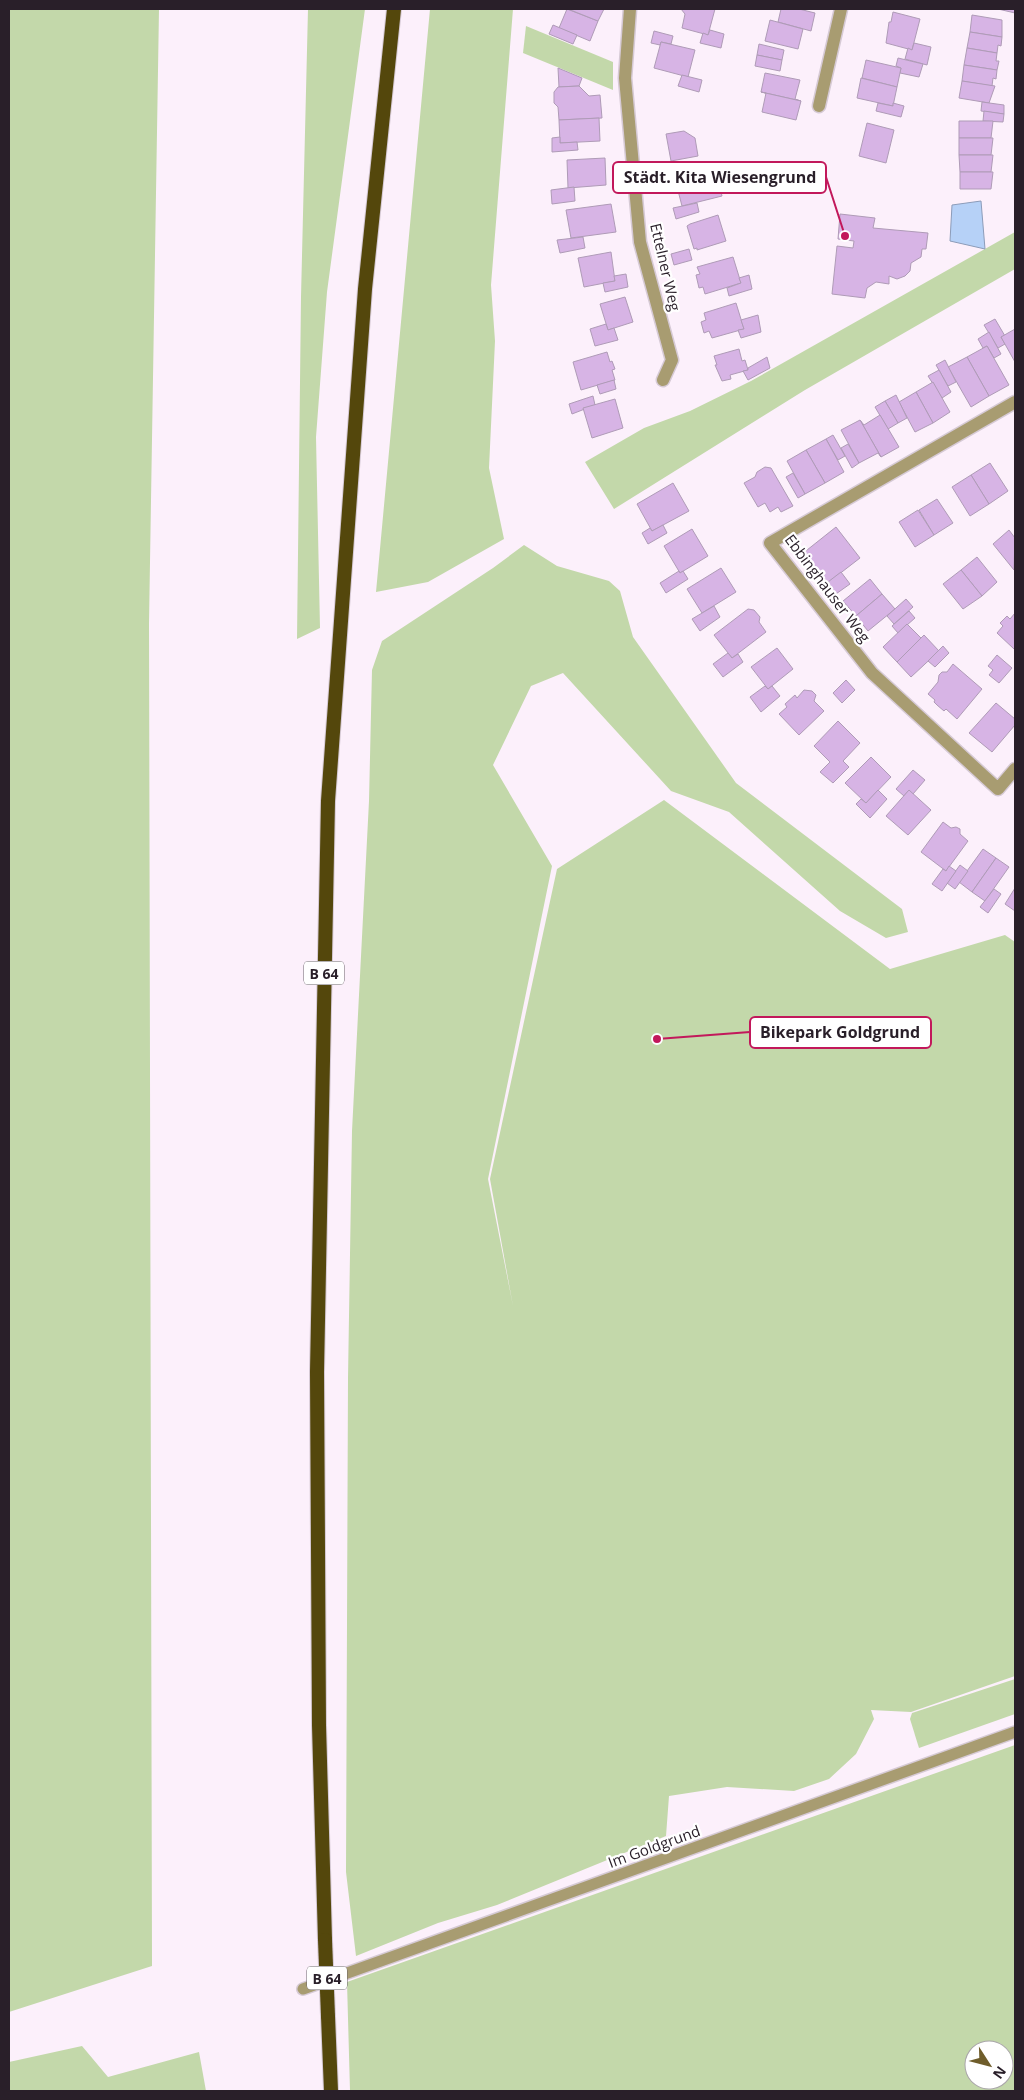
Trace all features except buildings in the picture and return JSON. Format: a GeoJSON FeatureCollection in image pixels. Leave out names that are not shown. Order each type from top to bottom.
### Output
{"type":"FeatureCollection","features":[{"type":"Feature","properties":{"kind":"highway","name":"B 64"},"geometry":{"type":"LineString","coordinates":[[331,2091],[319,1725],[316,1372],[328,801],[365,289],[394,9]]}},
{"type":"Feature","properties":{"kind":"street","name":"Ettelner Weg"},"geometry":{"type":"LineString","coordinates":[[630,9],[626,78],[640,242],[672,360],[663,380]]}},
{"type":"Feature","properties":{"kind":"street"},"geometry":{"type":"LineString","coordinates":[[820,106],[841,9]]}},
{"type":"Feature","properties":{"kind":"street","name":"Ebbinghauser Weg"},"geometry":{"type":"LineString","coordinates":[[1015,402],[770,543],[872,673],[998,789],[1015,769]]}},
{"type":"Feature","properties":{"kind":"lane","name":"Im Goldgrund"},"geometry":{"type":"LineString","coordinates":[[303,1989],[1015,1732]]}},
{"type":"Feature","properties":{"kind":"green space"},"geometry":{"type":"Polygon","coordinates":[[[9,9],[159,9],[149,624],[152,1966],[9,2012],[9,9]]]}},
{"type":"Feature","properties":{"kind":"green space"},"geometry":{"type":"Polygon","coordinates":[[[308,9],[365,9],[327,292],[316,437],[320,628],[297,639],[301,297],[308,9]]]}},
{"type":"Feature","properties":{"kind":"green space"},"geometry":{"type":"Polygon","coordinates":[[[430,9],[513,9],[491,285],[495,341],[489,468],[504,539],[428,582],[376,592],[430,9]]]}},
{"type":"Feature","properties":{"kind":"green space"},"geometry":{"type":"Polygon","coordinates":[[[526,26],[613,62],[613,90],[523,53],[526,26]]]}},
{"type":"Feature","properties":{"kind":"green space"},"geometry":{"type":"Polygon","coordinates":[[[1015,232],[1015,269],[805,390],[614,509],[585,462],[644,428],[690,411],[751,381],[1015,232]]]}},
{"type":"Feature","properties":{"kind":"green space"},"geometry":{"type":"Polygon","coordinates":[[[524,545],[557,566],[609,581],[620,591],[633,637],[736,783],[902,909],[908,932],[886,938],[840,911],[729,812],[671,791],[563,673],[531,686],[493,765],[552,866],[488,1179],[513,1306],[490,1179],[557,869],[664,800],[890,969],[1005,935],[1015,942],[1015,1676],[911,1712],[871,1710],[874,1719],[856,1754],[829,1779],[794,1791],[727,1787],[669,1796],[666,1836],[497,1905],[438,1923],[356,1956],[346,1872],[348,1378],[352,1131],[369,801],[372,670],[382,641],[493,568],[524,545]]]}},
{"type":"Feature","properties":{"kind":"green space"},"geometry":{"type":"Polygon","coordinates":[[[1015,1679],[1015,1714],[919,1748],[910,1719],[912,1713],[1015,1679]]]}},
{"type":"Feature","properties":{"kind":"green space"},"geometry":{"type":"Polygon","coordinates":[[[1015,1745],[1015,2091],[350,2091],[347,1982],[1015,1745]]]}},
{"type":"Feature","properties":{"kind":"green space"},"geometry":{"type":"Polygon","coordinates":[[[82,2046],[108,2077],[199,2052],[206,2091],[9,2091],[9,2062],[82,2046]]]}},
{"type":"Feature","properties":{"kind":"water"},"geometry":{"type":"Polygon","coordinates":[[[981,201],[985,249],[950,241],[952,205],[981,201]]]}},
{"type":"Feature","properties":{"kind":"place","name":"Städt. Kita Wiesengrund"},"geometry":{"type":"Point","coordinates":[845,236]}},
{"type":"Feature","properties":{"kind":"place","name":"Bikepark Goldgrund"},"geometry":{"type":"Point","coordinates":[657,1039]}}]}
